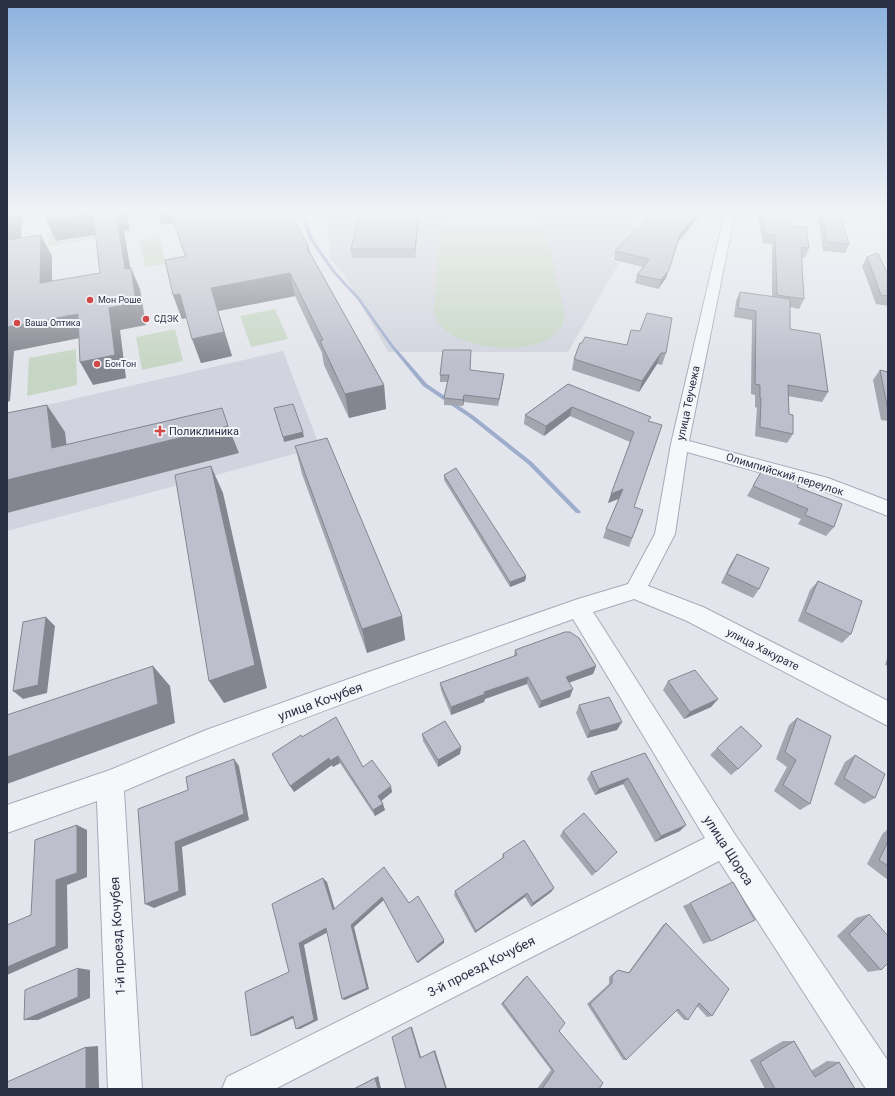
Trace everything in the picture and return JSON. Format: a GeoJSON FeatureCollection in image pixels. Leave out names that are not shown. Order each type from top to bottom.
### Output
{"type":"FeatureCollection","features":[{"type":"Feature","properties":{"kind":"street","name":"улица Теучежа"},"geometry":{"type":"LineString","coordinates":[[635,590],[665,534],[680,444],[719,263]]}},
{"type":"Feature","properties":{"kind":"street","name":"Олимпийский переулок"},"geometry":{"type":"LineString","coordinates":[[680,444],[822,483],[888,509]]}},
{"type":"Feature","properties":{"kind":"street","name":"улица Кочубея"},"geometry":{"type":"LineString","coordinates":[[7,819],[110,783],[206,743],[357,687],[578,608],[635,590]]}},
{"type":"Feature","properties":{"kind":"street","name":"улица Хакурате"},"geometry":{"type":"LineString","coordinates":[[635,590],[695,614],[888,714]]}},
{"type":"Feature","properties":{"kind":"street","name":"улица Щорса"},"geometry":{"type":"LineString","coordinates":[[578,608],[724,843],[886,1089]]}},
{"type":"Feature","properties":{"kind":"street","name":"1-й проезд Кочубея"},"geometry":{"type":"LineString","coordinates":[[110,783],[125,1089]]}},
{"type":"Feature","properties":{"kind":"street","name":"3-й проезд Кочубея"},"geometry":{"type":"LineString","coordinates":[[239,1089],[724,843]]}},
{"type":"Feature","properties":{"kind":"shaded area"},"geometry":{"type":"Polygon","coordinates":[[[334,263],[619,263],[568,352],[388,352],[343,273],[334,263]]]}},
{"type":"Feature","properties":{"kind":"shaded area","name":"Поликлиника"},"geometry":{"type":"Polygon","coordinates":[[[283,351],[320,447],[7,531],[7,414],[283,351]]]}},
{"type":"Feature","properties":{"kind":"green space"},"geometry":{"type":"Polygon","coordinates":[[[144,263],[166,264],[145,267],[144,263]]]}},
{"type":"Feature","properties":{"kind":"green space"},"geometry":{"type":"Polygon","coordinates":[[[437,263],[553,263],[564,312],[564,320],[561,327],[551,337],[538,343],[521,347],[504,348],[468,342],[454,336],[443,328],[438,322],[434,312],[437,263]]]}},
{"type":"Feature","properties":{"kind":"green space"},"geometry":{"type":"Polygon","coordinates":[[[275,309],[288,339],[251,347],[240,316],[275,309]]]}},
{"type":"Feature","properties":{"kind":"green space"},"geometry":{"type":"Polygon","coordinates":[[[175,329],[183,361],[142,370],[136,337],[175,329]]]}},
{"type":"Feature","properties":{"kind":"green space"},"geometry":{"type":"Polygon","coordinates":[[[76,349],[77,385],[27,396],[29,358],[76,349]]]}},
{"type":"Feature","properties":{"kind":"building"},"geometry":{"type":"Polygon","coordinates":[[[7,263],[40,263],[40,283],[100,273],[99,263],[124,263],[125,269],[131,268],[136,303],[109,308],[115,355],[80,362],[78,314],[7,327],[7,263]]]}},
{"type":"Feature","properties":{"kind":"building"},"geometry":{"type":"Polygon","coordinates":[[[166,263],[316,263],[384,385],[345,394],[320,341],[323,340],[290,273],[211,288],[224,332],[192,339],[180,294],[173,295],[166,263]]]}},
{"type":"Feature","properties":{"kind":"building"},"geometry":{"type":"Polygon","coordinates":[[[646,263],[671,263],[669,270],[661,280],[637,275],[646,263]]]}},
{"type":"Feature","properties":{"kind":"building"},"geometry":{"type":"Polygon","coordinates":[[[776,263],[802,263],[804,299],[777,295],[776,263]]]}},
{"type":"Feature","properties":{"kind":"building"},"geometry":{"type":"Polygon","coordinates":[[[869,263],[883,263],[888,275],[888,296],[881,295],[869,263]]]}},
{"type":"Feature","properties":{"kind":"building"},"geometry":{"type":"Polygon","coordinates":[[[740,292],[790,299],[790,329],[820,334],[828,392],[788,385],[789,414],[793,415],[793,434],[760,427],[760,385],[755,384],[756,311],[738,308],[740,292]]]}},
{"type":"Feature","properties":{"kind":"building"},"geometry":{"type":"Polygon","coordinates":[[[647,313],[672,318],[666,353],[661,353],[642,381],[574,359],[580,343],[582,343],[585,337],[627,345],[631,330],[640,331],[647,313]]]}},
{"type":"Feature","properties":{"kind":"building"},"geometry":{"type":"Polygon","coordinates":[[[443,350],[471,350],[470,370],[504,374],[499,399],[464,395],[463,400],[444,398],[449,375],[440,375],[443,350]]]}},
{"type":"Feature","properties":{"kind":"building"},"geometry":{"type":"Polygon","coordinates":[[[880,370],[888,372],[888,410],[880,370]]]}},
{"type":"Feature","properties":{"kind":"building"},"geometry":{"type":"Polygon","coordinates":[[[568,384],[651,417],[648,421],[662,425],[634,507],[643,510],[632,538],[606,529],[623,489],[611,494],[634,432],[572,407],[546,426],[525,415],[568,384]]]}},
{"type":"Feature","properties":{"kind":"building"},"geometry":{"type":"Polygon","coordinates":[[[293,404],[303,432],[283,437],[274,408],[293,404]]]}},
{"type":"Feature","properties":{"kind":"building"},"geometry":{"type":"Polygon","coordinates":[[[47,405],[52,448],[222,408],[228,426],[7,480],[7,413],[47,405]]]}},
{"type":"Feature","properties":{"kind":"building"},"geometry":{"type":"Polygon","coordinates":[[[327,438],[402,616],[362,629],[295,446],[327,438]]]}},
{"type":"Feature","properties":{"kind":"building"},"geometry":{"type":"Polygon","coordinates":[[[765,465],[801,479],[797,487],[842,504],[834,527],[805,515],[808,509],[753,486],[765,465]]]}},
{"type":"Feature","properties":{"kind":"building"},"geometry":{"type":"Polygon","coordinates":[[[211,466],[255,665],[209,681],[175,475],[211,466]]]}},
{"type":"Feature","properties":{"kind":"building"},"geometry":{"type":"Polygon","coordinates":[[[456,468],[526,576],[510,582],[444,475],[456,468]]]}},
{"type":"Feature","properties":{"kind":"building"},"geometry":{"type":"Polygon","coordinates":[[[737,554],[769,568],[759,589],[727,574],[737,554]]]}},
{"type":"Feature","properties":{"kind":"building"},"geometry":{"type":"Polygon","coordinates":[[[818,581],[862,601],[851,634],[805,612],[818,581]]]}},
{"type":"Feature","properties":{"kind":"building"},"geometry":{"type":"Polygon","coordinates":[[[46,617],[38,685],[13,691],[23,622],[46,617]]]}},
{"type":"Feature","properties":{"kind":"building"},"geometry":{"type":"Polygon","coordinates":[[[565,632],[570,632],[579,638],[596,666],[566,677],[573,689],[541,701],[528,677],[484,692],[485,694],[451,707],[440,683],[517,655],[515,650],[565,632]]]}},
{"type":"Feature","properties":{"kind":"building"},"geometry":{"type":"Polygon","coordinates":[[[153,666],[158,704],[7,757],[7,715],[153,666]]]}},
{"type":"Feature","properties":{"kind":"building"},"geometry":{"type":"Polygon","coordinates":[[[695,670],[718,699],[690,712],[668,681],[695,670]]]}},
{"type":"Feature","properties":{"kind":"building"},"geometry":{"type":"Polygon","coordinates":[[[609,697],[622,722],[590,731],[579,705],[609,697]]]}},
{"type":"Feature","properties":{"kind":"building"},"geometry":{"type":"Polygon","coordinates":[[[336,717],[363,767],[372,760],[391,786],[378,796],[383,804],[373,810],[338,756],[330,761],[329,758],[290,786],[272,754],[301,735],[302,737],[336,717]]]}},
{"type":"Feature","properties":{"kind":"building"},"geometry":{"type":"Polygon","coordinates":[[[797,718],[831,736],[810,804],[783,785],[796,760],[785,752],[797,718]]]}},
{"type":"Feature","properties":{"kind":"building"},"geometry":{"type":"Polygon","coordinates":[[[445,721],[461,747],[438,760],[422,734],[445,721]]]}},
{"type":"Feature","properties":{"kind":"building"},"geometry":{"type":"Polygon","coordinates":[[[741,726],[762,746],[738,769],[717,748],[741,726]]]}},
{"type":"Feature","properties":{"kind":"building"},"geometry":{"type":"Polygon","coordinates":[[[645,753],[686,825],[661,836],[628,778],[599,789],[591,772],[645,753]]]}},
{"type":"Feature","properties":{"kind":"building"},"geometry":{"type":"Polygon","coordinates":[[[855,755],[885,774],[875,798],[844,778],[855,755]]]}},
{"type":"Feature","properties":{"kind":"building"},"geometry":{"type":"Polygon","coordinates":[[[234,759],[244,814],[175,842],[179,891],[145,904],[138,809],[188,790],[186,777],[234,759]]]}},
{"type":"Feature","properties":{"kind":"building"},"geometry":{"type":"Polygon","coordinates":[[[584,813],[617,852],[596,872],[563,831],[584,813]]]}},
{"type":"Feature","properties":{"kind":"building"},"geometry":{"type":"Polygon","coordinates":[[[77,825],[77,873],[56,880],[56,946],[7,967],[7,925],[31,915],[35,840],[77,825]]]}},
{"type":"Feature","properties":{"kind":"building"},"geometry":{"type":"Polygon","coordinates":[[[524,840],[554,888],[533,903],[527,893],[476,931],[455,891],[504,857],[503,854],[524,840]]]}},
{"type":"Feature","properties":{"kind":"building"},"geometry":{"type":"Polygon","coordinates":[[[888,841],[888,866],[879,860],[888,841]]]}},
{"type":"Feature","properties":{"kind":"building"},"geometry":{"type":"Polygon","coordinates":[[[384,867],[409,903],[418,896],[444,940],[417,962],[382,897],[351,925],[367,988],[342,999],[326,928],[299,943],[314,1020],[296,1029],[293,1016],[251,1036],[245,992],[289,972],[272,904],[323,878],[333,910],[384,867]]]}},
{"type":"Feature","properties":{"kind":"building"},"geometry":{"type":"Polygon","coordinates":[[[733,882],[755,920],[711,941],[690,903],[733,882]]]}},
{"type":"Feature","properties":{"kind":"building"},"geometry":{"type":"Polygon","coordinates":[[[869,914],[888,936],[888,963],[881,970],[849,934],[869,914]]]}},
{"type":"Feature","properties":{"kind":"building"},"geometry":{"type":"Polygon","coordinates":[[[666,923],[729,989],[712,1016],[699,1003],[688,1020],[678,1009],[626,1060],[590,1004],[612,983],[612,976],[618,970],[629,973],[666,923]]]}},
{"type":"Feature","properties":{"kind":"building"},"geometry":{"type":"Polygon","coordinates":[[[78,968],[78,997],[24,1020],[25,990],[78,968]]]}},
{"type":"Feature","properties":{"kind":"building"},"geometry":{"type":"Polygon","coordinates":[[[527,976],[565,1023],[559,1031],[603,1083],[599,1089],[542,1089],[554,1071],[503,1003],[527,976]]]}},
{"type":"Feature","properties":{"kind":"building"},"geometry":{"type":"Polygon","coordinates":[[[411,1027],[420,1058],[434,1051],[446,1089],[406,1089],[392,1037],[411,1027]]]}},
{"type":"Feature","properties":{"kind":"building"},"geometry":{"type":"Polygon","coordinates":[[[794,1041],[815,1077],[839,1062],[855,1089],[775,1089],[760,1062],[794,1041]]]}},
{"type":"Feature","properties":{"kind":"building"},"geometry":{"type":"Polygon","coordinates":[[[86,1047],[86,1089],[7,1089],[7,1082],[86,1047]]]}},
{"type":"Feature","properties":{"kind":"building"},"geometry":{"type":"Polygon","coordinates":[[[375,1078],[378,1089],[354,1089],[375,1078]]]}},
{"type":"Feature","properties":{"kind":"waterway"},"geometry":{"type":"LineString","coordinates":[[328,263],[358,298],[392,346],[425,385],[472,417],[530,463],[578,512]]}},
{"type":"Feature","properties":{"kind":"place","name":"Мон Роше"},"geometry":{"type":"Point","coordinates":[90,300]}},
{"type":"Feature","properties":{"kind":"place","name":"СДЭК"},"geometry":{"type":"Point","coordinates":[146,319]}},
{"type":"Feature","properties":{"kind":"place","name":"Ваша Оптика"},"geometry":{"type":"Point","coordinates":[17,323]}},
{"type":"Feature","properties":{"kind":"place","name":"БонТон"},"geometry":{"type":"Point","coordinates":[97,364]}},
{"type":"Feature","properties":{"kind":"place","name":"Поликлиника"},"geometry":{"type":"Point","coordinates":[160,431]}}]}
